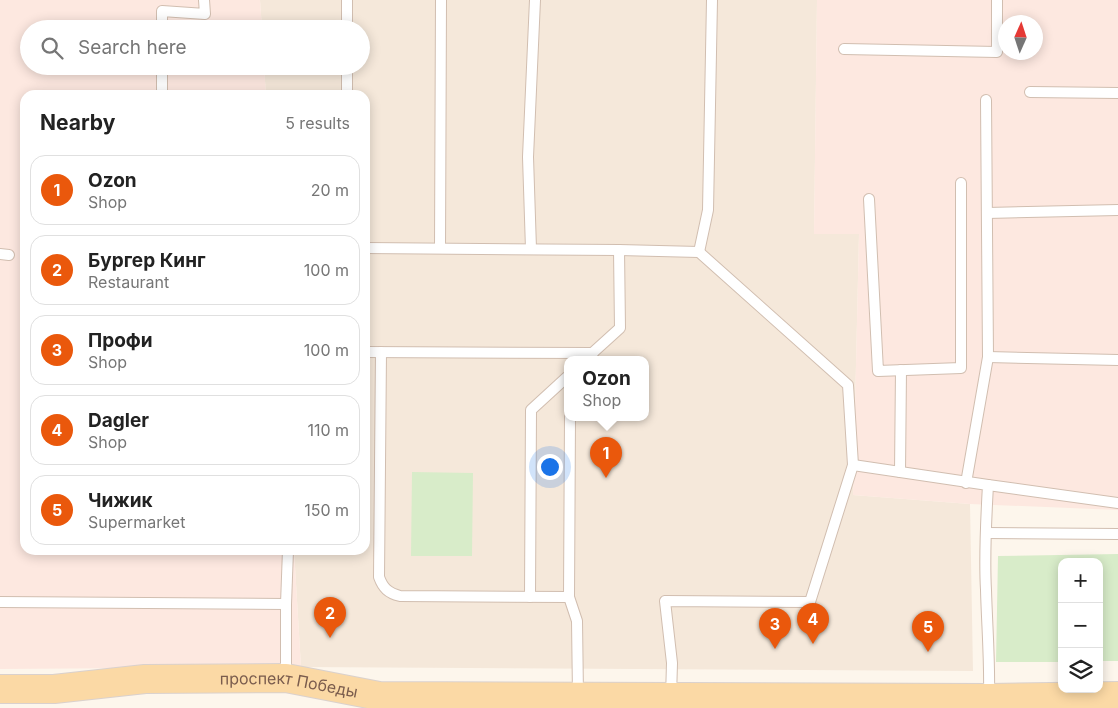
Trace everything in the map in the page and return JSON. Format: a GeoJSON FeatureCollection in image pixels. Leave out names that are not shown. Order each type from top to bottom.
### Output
{"type":"FeatureCollection","features":[{"type":"Feature","properties":{"kind":"main road","name":"проспект Победы"},"geometry":{"type":"LineString","coordinates":[[0,690],[53,702],[145,679],[286,678],[379,696],[989,698],[1118,696]]}},
{"type":"Feature","properties":{"kind":"lane"},"geometry":{"type":"LineString","coordinates":[[162,20],[162,11],[204,14],[204,0]]}},
{"type":"Feature","properties":{"kind":"lane"},"geometry":{"type":"LineString","coordinates":[[347,0],[347,20]]}},
{"type":"Feature","properties":{"kind":"lane"},"geometry":{"type":"LineString","coordinates":[[440,248],[441,0]]}},
{"type":"Feature","properties":{"kind":"lane"},"geometry":{"type":"LineString","coordinates":[[531,249],[528,157],[535,0]]}},
{"type":"Feature","properties":{"kind":"lane"},"geometry":{"type":"LineString","coordinates":[[699,252],[708,210],[712,0]]}},
{"type":"Feature","properties":{"kind":"lane"},"geometry":{"type":"LineString","coordinates":[[844,49],[997,52],[997,0]]}},
{"type":"Feature","properties":{"kind":"lane"},"geometry":{"type":"LineString","coordinates":[[162,75],[162,90]]}},
{"type":"Feature","properties":{"kind":"lane"},"geometry":{"type":"LineString","coordinates":[[347,75],[347,90]]}},
{"type":"Feature","properties":{"kind":"lane"},"geometry":{"type":"LineString","coordinates":[[1030,92],[1118,93]]}},
{"type":"Feature","properties":{"kind":"lane"},"geometry":{"type":"LineString","coordinates":[[966,483],[988,357],[986,100]]}},
{"type":"Feature","properties":{"kind":"lane"},"geometry":{"type":"LineString","coordinates":[[868,199],[878,371],[962,368],[961,183]]}},
{"type":"Feature","properties":{"kind":"lane"},"geometry":{"type":"LineString","coordinates":[[987,213],[1118,210]]}},
{"type":"Feature","properties":{"kind":"lane"},"geometry":{"type":"LineString","coordinates":[[370,248],[699,252],[848,385],[853,465],[810,602],[665,600],[672,663],[671,698]]}},
{"type":"Feature","properties":{"kind":"lane"},"geometry":{"type":"LineString","coordinates":[[370,352],[590,356],[620,328],[619,250]]}},
{"type":"Feature","properties":{"kind":"lane"},"geometry":{"type":"LineString","coordinates":[[381,352],[380,577],[382,586],[392,594],[400,596],[569,597]]}},
{"type":"Feature","properties":{"kind":"lane"},"geometry":{"type":"LineString","coordinates":[[988,357],[1118,360]]}},
{"type":"Feature","properties":{"kind":"lane"},"geometry":{"type":"LineString","coordinates":[[900,472],[901,370]]}},
{"type":"Feature","properties":{"kind":"lane"},"geometry":{"type":"LineString","coordinates":[[530,597],[531,410],[564,380]]}},
{"type":"Feature","properties":{"kind":"lane"},"geometry":{"type":"LineString","coordinates":[[570,421],[569,597],[577,621],[578,697]]}},
{"type":"Feature","properties":{"kind":"lane"},"geometry":{"type":"LineString","coordinates":[[853,465],[966,483],[1118,503]]}},
{"type":"Feature","properties":{"kind":"lane"},"geometry":{"type":"LineString","coordinates":[[988,485],[986,588],[990,665],[989,698]]}},
{"type":"Feature","properties":{"kind":"lane"},"geometry":{"type":"LineString","coordinates":[[986,533],[1118,534]]}},
{"type":"Feature","properties":{"kind":"lane"},"geometry":{"type":"LineString","coordinates":[[286,678],[288,555]]}},
{"type":"Feature","properties":{"kind":"lane"},"geometry":{"type":"LineString","coordinates":[[0,602],[286,604]]}},
{"type":"Feature","properties":{"kind":"shaded area"},"geometry":{"type":"Polygon","coordinates":[[[0,0],[260,0],[261,20],[20,20],[20,75],[265,75],[266,90],[20,90],[20,555],[294,555],[301,667],[0,669],[0,0]]]}},
{"type":"Feature","properties":{"kind":"shaded area"},"geometry":{"type":"Polygon","coordinates":[[[260,0],[817,0],[814,234],[859,234],[853,495],[970,504],[973,671],[301,667],[294,555],[370,555],[370,90],[266,90],[265,75],[370,75],[370,20],[261,20],[260,0]]]}},
{"type":"Feature","properties":{"kind":"shaded area"},"geometry":{"type":"Polygon","coordinates":[[[817,0],[1118,0],[1118,510],[970,504],[853,495],[859,234],[814,234],[817,0]]]}},
{"type":"Feature","properties":{"kind":"green space"},"geometry":{"type":"Polygon","coordinates":[[[412,472],[473,473],[472,556],[411,556],[412,472]]]}},
{"type":"Feature","properties":{"kind":"green space"},"geometry":{"type":"Polygon","coordinates":[[[1118,554],[1118,661],[1103,661],[1103,558],[1058,558],[1058,662],[996,662],[998,556],[1118,554]]]}},
{"type":"Feature","properties":{"kind":"place","name":"Ozon"},"geometry":{"type":"Point","coordinates":[606,478]}},
{"type":"Feature","properties":{"kind":"place","name":"Бургер Кинг"},"geometry":{"type":"Point","coordinates":[330,638]}},
{"type":"Feature","properties":{"kind":"place","name":"Dagler"},"geometry":{"type":"Point","coordinates":[813,644]}},
{"type":"Feature","properties":{"kind":"place","name":"Профи"},"geometry":{"type":"Point","coordinates":[775,649]}},
{"type":"Feature","properties":{"kind":"place","name":"Чижик"},"geometry":{"type":"Point","coordinates":[928,652]}}]}
